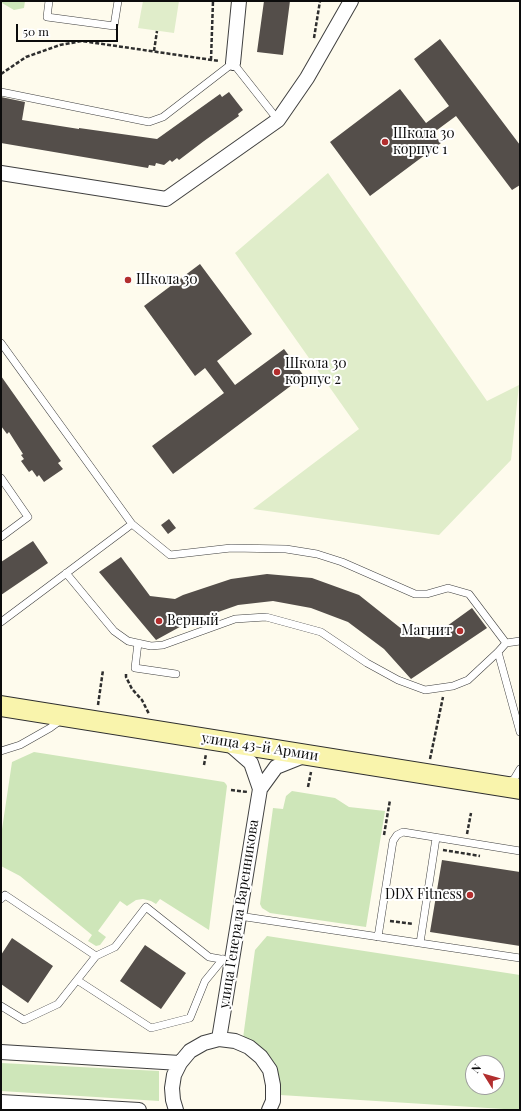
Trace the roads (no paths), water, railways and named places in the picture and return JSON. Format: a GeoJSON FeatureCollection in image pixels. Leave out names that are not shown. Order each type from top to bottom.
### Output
{"type":"FeatureCollection","features":[{"type":"Feature","properties":{"kind":"main road","name":"улица 43-й Армии"},"geometry":{"type":"LineString","coordinates":[[1,706],[511,787]]}},
{"type":"Feature","properties":{"kind":"street"},"geometry":{"type":"LineString","coordinates":[[233,63],[239,1]]}},
{"type":"Feature","properties":{"kind":"street"},"geometry":{"type":"LineString","coordinates":[[1,173],[166,199],[278,120],[307,78],[351,1]]}},
{"type":"Feature","properties":{"kind":"street","name":"улица Генерала Варенникова"},"geometry":{"type":"LineString","coordinates":[[227,742],[251,763],[260,789]]}},
{"type":"Feature","properties":{"kind":"street","name":"улица Генерала Варенникова"},"geometry":{"type":"LineString","coordinates":[[219,1039],[227,960],[239,916],[260,789],[276,767],[306,755]]}},
{"type":"Feature","properties":{"kind":"street"},"geometry":{"type":"LineString","coordinates":[[176,1110],[172,1088],[174,1075],[180,1063],[190,1051],[204,1043],[219,1039],[235,1041],[249,1047],[261,1057],[270,1070],[273,1085],[273,1101],[269,1110]]}},
{"type":"Feature","properties":{"kind":"street"},"geometry":{"type":"LineString","coordinates":[[1,1052],[180,1063]]}},
{"type":"Feature","properties":{"kind":"street"},"geometry":{"type":"LineString","coordinates":[[1,1102],[139,1110]]}},
{"type":"Feature","properties":{"kind":"lane"},"geometry":{"type":"LineString","coordinates":[[48,1],[47,16],[114,26],[118,1]]}},
{"type":"Feature","properties":{"kind":"lane"},"geometry":{"type":"LineString","coordinates":[[1,92],[149,122],[163,117],[233,63],[278,120]]}},
{"type":"Feature","properties":{"kind":"lane"},"geometry":{"type":"LineString","coordinates":[[1,343],[132,524],[170,555],[231,548],[286,548],[318,554],[342,562],[415,594],[427,594],[448,588],[469,594],[506,642]]}},
{"type":"Feature","properties":{"kind":"lane"},"geometry":{"type":"LineString","coordinates":[[1,478],[28,517],[1,537]]}},
{"type":"Feature","properties":{"kind":"lane"},"geometry":{"type":"LineString","coordinates":[[1,622],[132,524]]}},
{"type":"Feature","properties":{"kind":"lane"},"geometry":{"type":"LineString","coordinates":[[66,573],[114,631],[128,641],[151,646],[163,645],[235,619],[266,617],[321,632],[367,663],[398,680],[425,690],[453,686],[468,680],[498,652],[506,642]]}},
{"type":"Feature","properties":{"kind":"lane"},"geometry":{"type":"LineString","coordinates":[[506,642],[520,642],[520,638]]}},
{"type":"Feature","properties":{"kind":"lane"},"geometry":{"type":"LineString","coordinates":[[138,643],[135,668],[176,674]]}},
{"type":"Feature","properties":{"kind":"lane"},"geometry":{"type":"LineString","coordinates":[[498,652],[520,732]]}},
{"type":"Feature","properties":{"kind":"lane"},"geometry":{"type":"LineString","coordinates":[[1,751],[20,744],[50,728],[66,716]]}},
{"type":"Feature","properties":{"kind":"lane"},"geometry":{"type":"LineString","coordinates":[[511,787],[514,778],[520,769]]}},
{"type":"Feature","properties":{"kind":"lane"},"geometry":{"type":"LineString","coordinates":[[378,937],[393,841],[397,835],[403,832],[520,851]]}},
{"type":"Feature","properties":{"kind":"lane"},"geometry":{"type":"LineString","coordinates":[[420,943],[436,838]]}},
{"type":"Feature","properties":{"kind":"lane"},"geometry":{"type":"LineString","coordinates":[[1,899],[4,895],[96,956]]}},
{"type":"Feature","properties":{"kind":"lane"},"geometry":{"type":"LineString","coordinates":[[1,1006],[24,1020],[58,1004],[96,956],[115,947],[146,907],[209,957],[227,960]]}},
{"type":"Feature","properties":{"kind":"lane"},"geometry":{"type":"LineString","coordinates":[[239,916],[520,958]]}},
{"type":"Feature","properties":{"kind":"lane"},"geometry":{"type":"LineString","coordinates":[[78,980],[151,1028],[190,1018],[205,981],[227,960]]}},
{"type":"Feature","properties":{"kind":"place","name":"Школа 30 корпус 1"},"geometry":{"type":"Point","coordinates":[385,142]}},
{"type":"Feature","properties":{"kind":"place","name":"Школа 30"},"geometry":{"type":"Point","coordinates":[128,280]}},
{"type":"Feature","properties":{"kind":"place","name":"Школа 30 корпус 2"},"geometry":{"type":"Point","coordinates":[277,372]}},
{"type":"Feature","properties":{"kind":"place","name":"Верный"},"geometry":{"type":"Point","coordinates":[159,621]}},
{"type":"Feature","properties":{"kind":"place","name":"Магнит"},"geometry":{"type":"Point","coordinates":[460,631]}},
{"type":"Feature","properties":{"kind":"place","name":"DDX Fitness"},"geometry":{"type":"Point","coordinates":[470,895]}}]}
